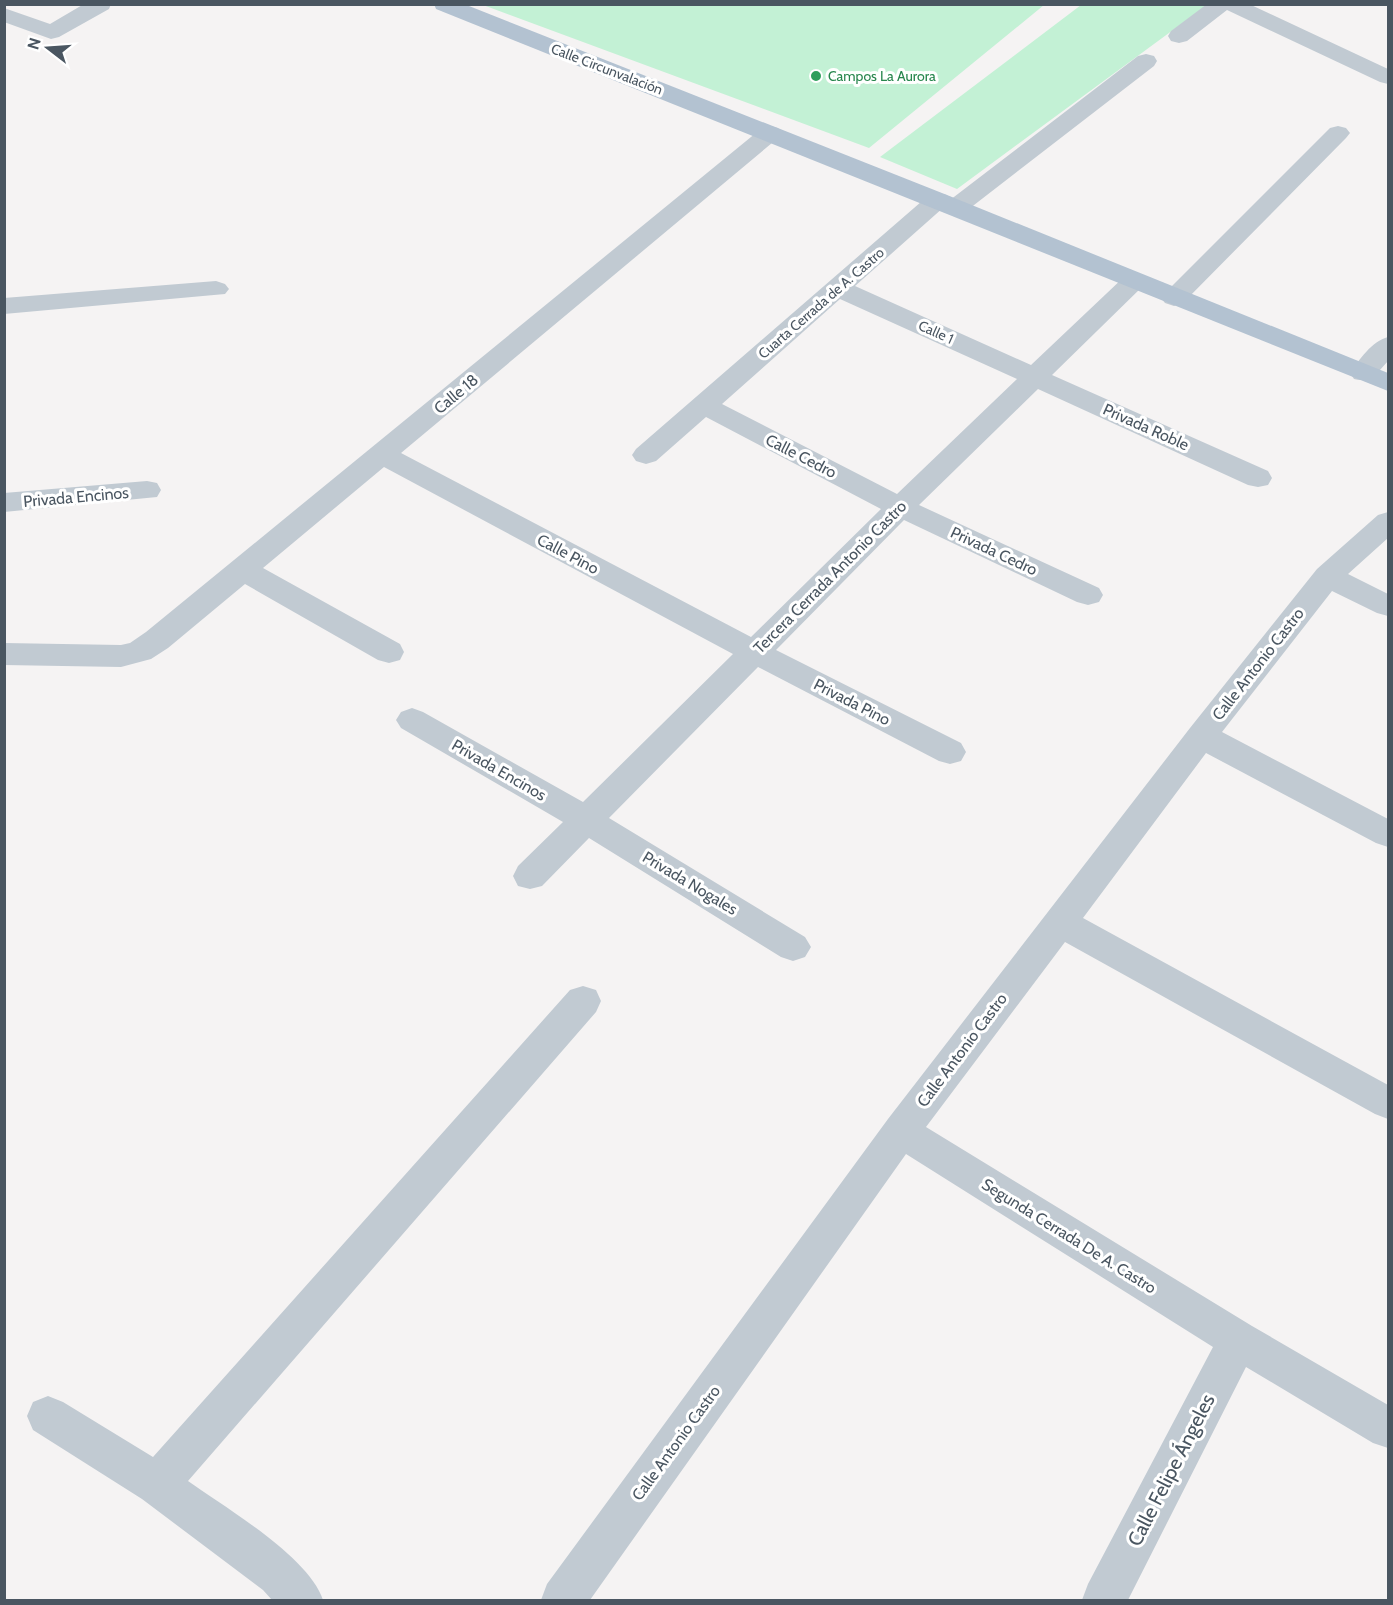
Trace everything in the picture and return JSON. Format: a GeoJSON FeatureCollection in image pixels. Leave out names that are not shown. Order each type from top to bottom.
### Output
{"type":"FeatureCollection","features":[{"type":"Feature","properties":{"kind":"main road","name":"Calle Circunvalación"},"geometry":{"type":"LineString","coordinates":[[444,4],[1389,383]]}},
{"type":"Feature","properties":{"kind":"street"},"geometry":{"type":"LineString","coordinates":[[4,14],[51,32],[101,4]]}},
{"type":"Feature","properties":{"kind":"street"},"geometry":{"type":"LineString","coordinates":[[1179,36],[1221,4]]}},
{"type":"Feature","properties":{"kind":"street"},"geometry":{"type":"LineString","coordinates":[[1231,4],[1389,77]]}},
{"type":"Feature","properties":{"kind":"street","name":"Cuarta Cerrada de A. Castro"},"geometry":{"type":"LineString","coordinates":[[646,455],[838,288],[947,204],[1146,61]]}},
{"type":"Feature","properties":{"kind":"street","name":"Calle 18"},"geometry":{"type":"LineString","coordinates":[[4,654],[121,656],[140,651],[157,640],[770,133]]}},
{"type":"Feature","properties":{"kind":"street"},"geometry":{"type":"LineString","coordinates":[[1174,298],[1338,133]]}},
{"type":"Feature","properties":{"kind":"street","name":"Tercera Cerrada Antonio Castro"},"geometry":{"type":"LineString","coordinates":[[530,876],[900,507],[1134,281]]}},
{"type":"Feature","properties":{"kind":"street","name":"Calle 1"},"geometry":{"type":"LineString","coordinates":[[838,288],[1035,376]]}},
{"type":"Feature","properties":{"kind":"street"},"geometry":{"type":"LineString","coordinates":[[4,306],[216,289]]}},
{"type":"Feature","properties":{"kind":"street"},"geometry":{"type":"LineString","coordinates":[[1363,373],[1389,345]]}},
{"type":"Feature","properties":{"kind":"street","name":"Privada Roble"},"geometry":{"type":"LineString","coordinates":[[1035,376],[1258,478]]}},
{"type":"Feature","properties":{"kind":"street","name":"Calle Cedro"},"geometry":{"type":"LineString","coordinates":[[703,405],[900,507]]}},
{"type":"Feature","properties":{"kind":"street","name":"Calle Pino"},"geometry":{"type":"LineString","coordinates":[[382,455],[754,652]]}},
{"type":"Feature","properties":{"kind":"street","name":"Privada Encinos"},"geometry":{"type":"LineString","coordinates":[[4,503],[147,490]]}},
{"type":"Feature","properties":{"kind":"street","name":"Privada Cedro"},"geometry":{"type":"LineString","coordinates":[[900,507],[1088,595]]}},
{"type":"Feature","properties":{"kind":"street","name":"Calle Antonio Castro"},"geometry":{"type":"LineString","coordinates":[[563,1600],[901,1131],[1201,736],[1327,576],[1389,522]]}},
{"type":"Feature","properties":{"kind":"street"},"geometry":{"type":"LineString","coordinates":[[242,569],[389,652]]}},
{"type":"Feature","properties":{"kind":"street"},"geometry":{"type":"LineString","coordinates":[[1327,576],[1389,606]]}},
{"type":"Feature","properties":{"kind":"street","name":"Privada Pino"},"geometry":{"type":"LineString","coordinates":[[754,652],[950,752]]}},
{"type":"Feature","properties":{"kind":"street","name":"Privada Encinos"},"geometry":{"type":"LineString","coordinates":[[412,720],[586,820]]}},
{"type":"Feature","properties":{"kind":"street"},"geometry":{"type":"LineString","coordinates":[[1201,736],[1389,834]]}},
{"type":"Feature","properties":{"kind":"street","name":"Privada Nogales"},"geometry":{"type":"LineString","coordinates":[[586,820],[793,947]]}},
{"type":"Feature","properties":{"kind":"street"},"geometry":{"type":"LineString","coordinates":[[1060,922],[1389,1103]]}},
{"type":"Feature","properties":{"kind":"street"},"geometry":{"type":"LineString","coordinates":[[157,1484],[583,1001]]}},
{"type":"Feature","properties":{"kind":"street","name":"Segunda Cerrada De A. Castro"},"geometry":{"type":"LineString","coordinates":[[901,1131],[1238,1340],[1389,1428]]}},
{"type":"Feature","properties":{"kind":"street","name":"Calle Felipe Ángeles"},"geometry":{"type":"LineString","coordinates":[[1104,1600],[1238,1340]]}},
{"type":"Feature","properties":{"kind":"street"},"geometry":{"type":"LineString","coordinates":[[48,1416],[157,1484],[279,1574],[301,1600]]}},
{"type":"Feature","properties":{"kind":"green space","name":"Campos La Aurora"},"geometry":{"type":"Polygon","coordinates":[[[483,5],[1044,5],[869,148],[483,5]]]}},
{"type":"Feature","properties":{"kind":"green space"},"geometry":{"type":"Polygon","coordinates":[[[1081,5],[1207,5],[957,189],[880,157],[1081,5]]]}},
{"type":"Feature","properties":{"kind":"place","name":"Campos La Aurora"},"geometry":{"type":"Point","coordinates":[816,76]}}]}
